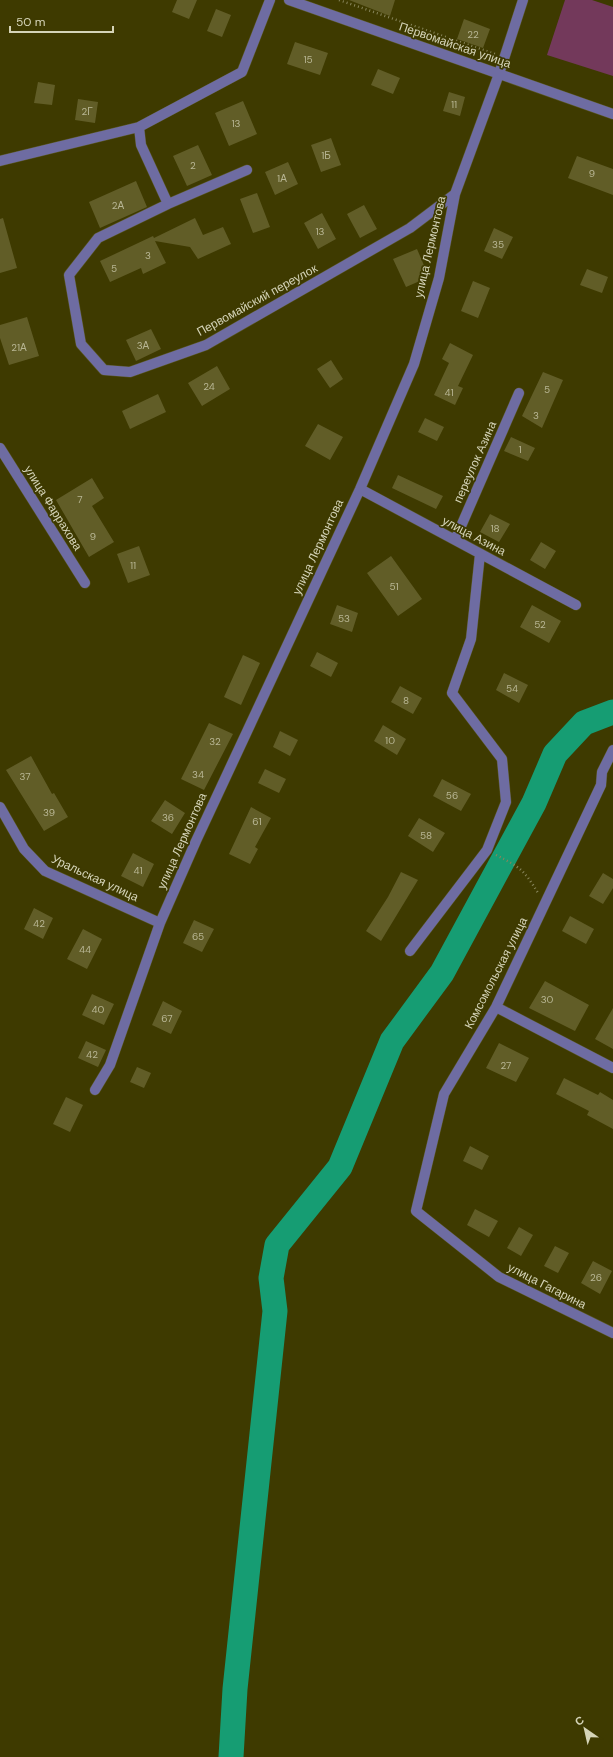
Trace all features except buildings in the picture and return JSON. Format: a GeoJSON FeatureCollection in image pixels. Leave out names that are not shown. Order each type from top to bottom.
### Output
{"type":"FeatureCollection","features":[{"type":"Feature","properties":{"kind":"street"},"geometry":{"type":"LineString","coordinates":[[0,161],[139,127],[242,72],[270,0]]}},
{"type":"Feature","properties":{"kind":"street","name":"Первомайская улица"},"geometry":{"type":"LineString","coordinates":[[289,0],[613,114]]}},
{"type":"Feature","properties":{"kind":"street","name":"улица Лермонтова"},"geometry":{"type":"LineString","coordinates":[[95,1090],[110,1065],[160,923],[196,841],[360,489],[414,364],[438,278],[456,194],[500,74],[523,0]]}},
{"type":"Feature","properties":{"kind":"street"},"geometry":{"type":"LineString","coordinates":[[139,127],[141,145],[168,204]]}},
{"type":"Feature","properties":{"kind":"street","name":"Первомайский переулок"},"geometry":{"type":"LineString","coordinates":[[247,170],[168,204],[98,238],[69,275],[81,344],[104,370],[130,372],[206,345],[410,228],[456,194]]}},
{"type":"Feature","properties":{"kind":"street","name":"переулок Азина"},"geometry":{"type":"LineString","coordinates":[[455,540],[519,393]]}},
{"type":"Feature","properties":{"kind":"street","name":"улица Фаррахова"},"geometry":{"type":"LineString","coordinates":[[0,448],[85,583]]}},
{"type":"Feature","properties":{"kind":"street","name":"улица Азина"},"geometry":{"type":"LineString","coordinates":[[360,489],[576,605]]}},
{"type":"Feature","properties":{"kind":"street"},"geometry":{"type":"LineString","coordinates":[[410,950],[487,850],[506,802],[502,759],[452,693],[471,639],[480,554]]}},
{"type":"Feature","properties":{"kind":"street","name":"Комсомольская улица"},"geometry":{"type":"LineString","coordinates":[[416,1211],[444,1094],[496,1007],[601,785],[602,772],[613,750]]}},
{"type":"Feature","properties":{"kind":"street","name":"Уральская улица"},"geometry":{"type":"LineString","coordinates":[[0,807],[24,849],[45,871],[160,923]]}},
{"type":"Feature","properties":{"kind":"street"},"geometry":{"type":"LineString","coordinates":[[496,1007],[613,1068]]}},
{"type":"Feature","properties":{"kind":"street","name":"улица Гагарина"},"geometry":{"type":"LineString","coordinates":[[416,1211],[499,1277],[613,1333]]}},
{"type":"Feature","properties":{"kind":"path"},"geometry":{"type":"LineString","coordinates":[[339,0],[504,58]]}},
{"type":"Feature","properties":{"kind":"path"},"geometry":{"type":"LineString","coordinates":[[499,856],[516,865],[525,872],[545,904]]}},
{"type":"Feature","properties":{"kind":"shaded area"},"geometry":{"type":"Polygon","coordinates":[[[565,0],[592,0],[613,7],[613,76],[547,55],[565,0]]]}},
{"type":"Feature","properties":{"kind":"waterway"},"geometry":{"type":"LineString","coordinates":[[231,1757],[235,1689],[275,1311],[271,1278],[277,1245],[340,1167],[392,1041],[442,973],[534,803],[555,754],[584,723],[613,712]]}}]}
